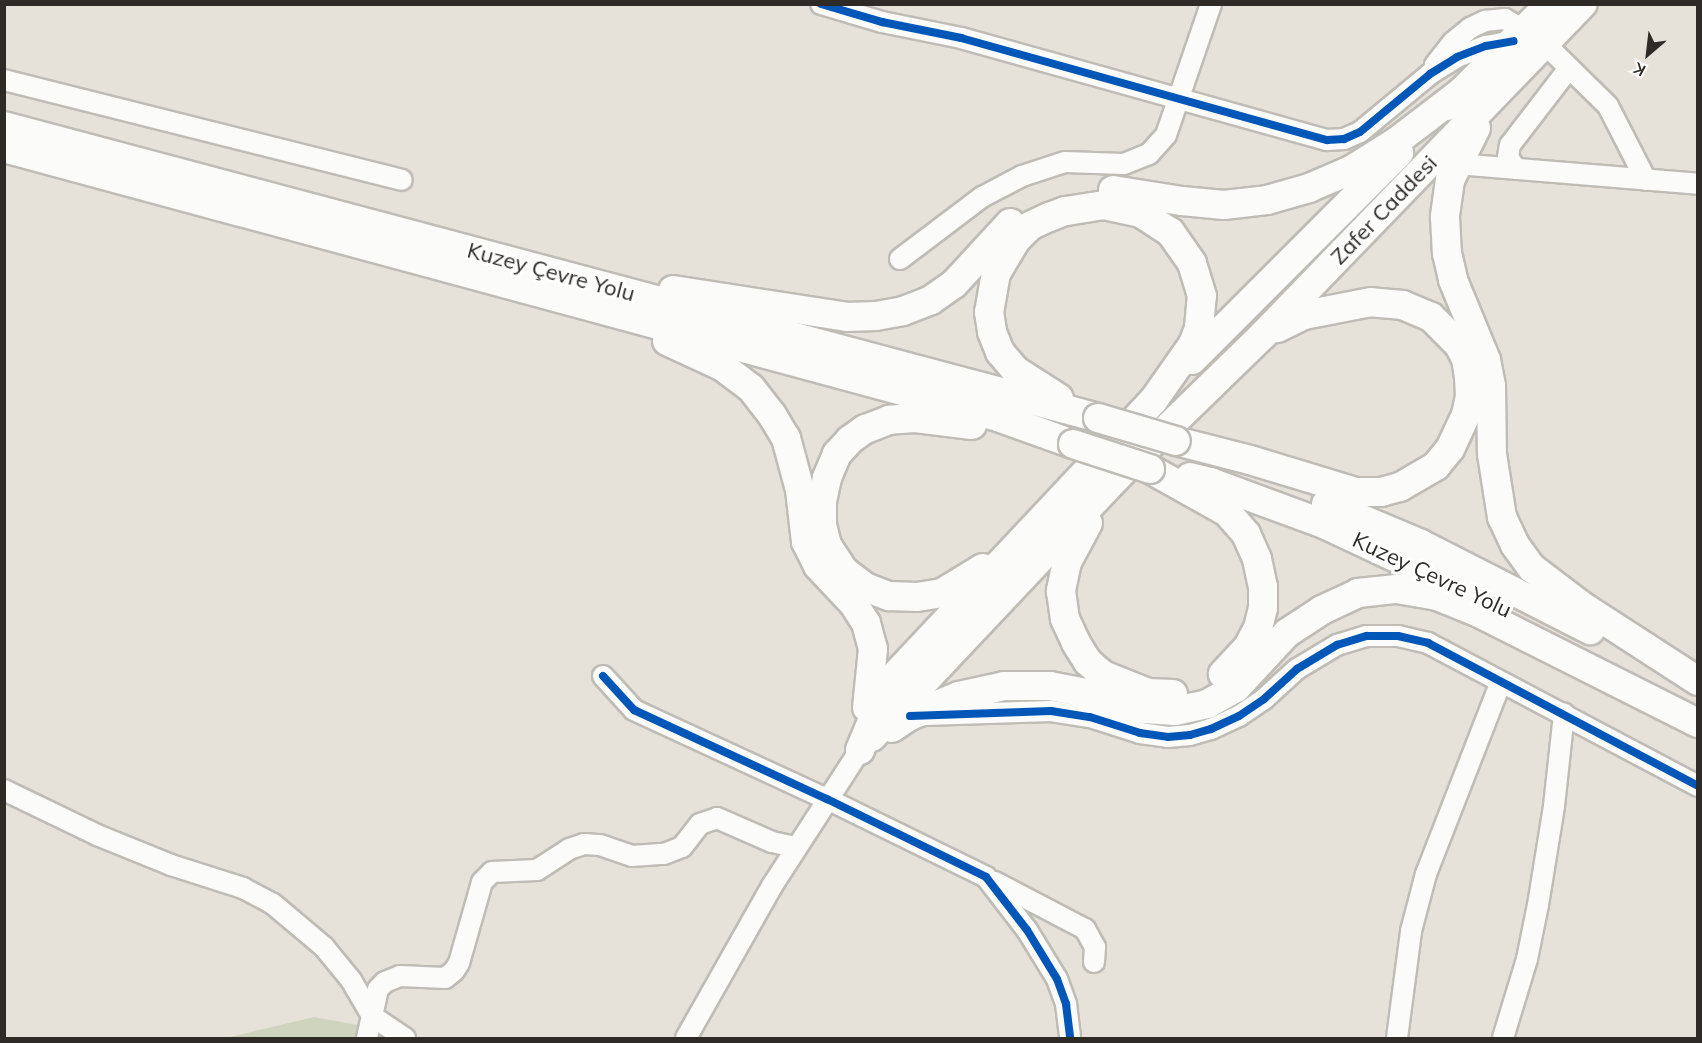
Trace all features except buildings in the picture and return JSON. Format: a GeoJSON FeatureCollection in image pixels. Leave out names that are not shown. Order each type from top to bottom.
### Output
{"type":"FeatureCollection","features":[{"type":"Feature","properties":{"kind":"highway","name":"Zafer Caddesi"},"geometry":{"type":"LineString","coordinates":[[1116,478],[1263,335],[1499,91],[1550,4]]}},
{"type":"Feature","properties":{"kind":"highway","name":"Zafer Caddesi"},"geometry":{"type":"LineString","coordinates":[[1153,401],[1226,325],[1461,93],[1528,39],[1583,4]]}},
{"type":"Feature","properties":{"kind":"highway"},"geometry":{"type":"LineString","coordinates":[[1499,91],[1465,145],[1450,180],[1444,218],[1447,253],[1453,280],[1486,360],[1491,386],[1495,487],[1502,517],[1511,536],[1532,568],[1556,588],[1698,681]]}},
{"type":"Feature","properties":{"kind":"highway"},"geometry":{"type":"LineString","coordinates":[[555,285],[847,316],[876,316],[903,311],[931,300],[954,284],[1018,215],[1047,198],[1079,189],[1111,189],[1182,201],[1224,205],[1267,200],[1309,188],[1351,170],[1397,141],[1461,93]]}},
{"type":"Feature","properties":{"kind":"highway","name":"Kuzey Çevre Yolu"},"geometry":{"type":"LineString","coordinates":[[4,126],[555,285],[998,417],[1073,444]]}},
{"type":"Feature","properties":{"kind":"highway","name":"Kuzey Çevre Yolu"},"geometry":{"type":"LineString","coordinates":[[4,148],[1098,418]]}},
{"type":"Feature","properties":{"kind":"highway"},"geometry":{"type":"LineString","coordinates":[[860,750],[888,682],[1025,537],[1153,401],[1193,344],[1199,328],[1202,296],[1192,263],[1170,232],[1141,213],[1104,206],[1065,211],[1030,226],[1004,256],[990,292],[988,312],[992,332],[1000,352],[1015,370],[1036,386],[1098,418],[1176,441],[1250,460],[1355,492],[1381,492],[1419,478],[1436,466],[1460,432],[1470,396],[1466,359],[1454,339],[1431,316],[1403,304],[1371,302],[1304,315],[1263,335]]}},
{"type":"Feature","properties":{"kind":"highway"},"geometry":{"type":"LineString","coordinates":[[555,285],[723,368],[751,388],[772,415],[786,438],[794,464],[806,542],[818,566],[853,603],[866,623],[873,649],[872,675],[860,750]]}},
{"type":"Feature","properties":{"kind":"highway"},"geometry":{"type":"LineString","coordinates":[[1025,537],[979,571],[942,592],[917,597],[889,596],[865,587],[844,571],[826,545],[822,525],[822,502],[827,478],[837,454],[849,440],[865,429],[889,420],[915,418],[964,423],[1073,444],[1150,469],[1227,512],[1246,534],[1257,559],[1263,587],[1263,608],[1258,628],[1248,647],[1216,680],[1198,689],[1175,694],[1148,693],[1112,680],[1088,662],[1065,620],[1061,591],[1067,562],[1116,478]]}},
{"type":"Feature","properties":{"kind":"highway","name":"Kuzey Çevre Yolu"},"geometry":{"type":"LineString","coordinates":[[1176,441],[1421,544],[1609,640],[1698,694]]}},
{"type":"Feature","properties":{"kind":"highway","name":"Kuzey Çevre Yolu"},"geometry":{"type":"LineString","coordinates":[[1150,469],[1210,482],[1324,524],[1416,565],[1522,617],[1620,672],[1698,722]]}},
{"type":"Feature","properties":{"kind":"highway"},"geometry":{"type":"LineString","coordinates":[[860,750],[1116,478]]}},
{"type":"Feature","properties":{"kind":"highway"},"geometry":{"type":"LineString","coordinates":[[860,750],[910,716],[959,696],[1004,686],[1050,686],[1091,694],[1129,708],[1176,711],[1207,704],[1236,688],[1287,633],[1322,610],[1358,593],[1397,589],[1437,596],[1477,612],[1698,722]]}},
{"type":"Feature","properties":{"kind":"street"},"geometry":{"type":"LineString","coordinates":[[821,4],[882,22],[961,38],[1317,139],[1336,140],[1360,132],[1430,74],[1453,42],[1477,24],[1491,19],[1505,20],[1569,68],[1608,106],[1646,180]]}},
{"type":"Feature","properties":{"kind":"street"},"geometry":{"type":"LineString","coordinates":[[900,259],[982,197],[1022,176],[1065,162],[1124,164],[1145,157],[1156,149],[1166,135],[1179,101],[1210,4]]}},
{"type":"Feature","properties":{"kind":"street"},"geometry":{"type":"LineString","coordinates":[[1516,169],[1508,157],[1509,145],[1569,68]]}},
{"type":"Feature","properties":{"kind":"street"},"geometry":{"type":"LineString","coordinates":[[4,80],[402,180]]}},
{"type":"Feature","properties":{"kind":"street"},"geometry":{"type":"LineString","coordinates":[[1457,164],[1698,184]]}},
{"type":"Feature","properties":{"kind":"street"},"geometry":{"type":"LineString","coordinates":[[910,716],[1051,711],[1090,717],[1147,734],[1190,735],[1225,723],[1252,708],[1297,669],[1323,651],[1352,639],[1383,635],[1428,643],[1698,786]]}},
{"type":"Feature","properties":{"kind":"street"},"geometry":{"type":"LineString","coordinates":[[603,676],[634,710],[827,799],[986,877],[1085,929],[1095,947],[1094,962]]}},
{"type":"Feature","properties":{"kind":"street"},"geometry":{"type":"LineString","coordinates":[[1397,1038],[1411,931],[1426,874],[1446,815],[1473,758],[1501,682]]}},
{"type":"Feature","properties":{"kind":"street"},"geometry":{"type":"LineString","coordinates":[[1503,1038],[1527,959],[1538,905],[1554,806],[1564,714]]}},
{"type":"Feature","properties":{"kind":"street"},"geometry":{"type":"LineString","coordinates":[[686,1038],[796,847],[860,750]]}},
{"type":"Feature","properties":{"kind":"street"},"geometry":{"type":"LineString","coordinates":[[4,790],[97,835],[171,865],[243,888],[273,904],[324,947],[351,980],[372,1016],[405,1038]]}},
{"type":"Feature","properties":{"kind":"street"},"geometry":{"type":"LineString","coordinates":[[367,1038],[378,989],[389,979],[400,976],[445,978],[454,971],[459,963],[482,882],[492,872],[537,870],[569,849],[584,844],[600,845],[632,856],[664,854],[682,847],[700,824],[717,818],[772,843],[796,847]]}},
{"type":"Feature","properties":{"kind":"street"},"geometry":{"type":"LineString","coordinates":[[986,877],[1027,930],[1057,979],[1066,1004],[1070,1038]]}},
{"type":"Feature","properties":{"kind":"green space"},"geometry":{"type":"Polygon","coordinates":[[[314,1017],[363,1026],[360,1038],[226,1038],[314,1017]]]}},
{"type":"Feature","properties":{"kind":"cycle path"},"geometry":{"type":"LineString","coordinates":[[821,4],[882,22],[961,38],[1327,140],[1344,139],[1360,132],[1430,74],[1457,57],[1486,46],[1514,41]]}},
{"type":"Feature","properties":{"kind":"cycle path"},"geometry":{"type":"LineString","coordinates":[[910,716],[1051,711],[1090,717],[1140,733],[1168,737],[1190,735],[1211,729],[1239,716],[1264,699],[1297,669],[1337,645],[1367,636],[1398,636],[1428,643],[1698,786]]}},
{"type":"Feature","properties":{"kind":"cycle path"},"geometry":{"type":"LineString","coordinates":[[603,676],[634,710],[827,799],[986,877],[1027,930],[1057,979],[1066,1004],[1070,1038]]}}]}
